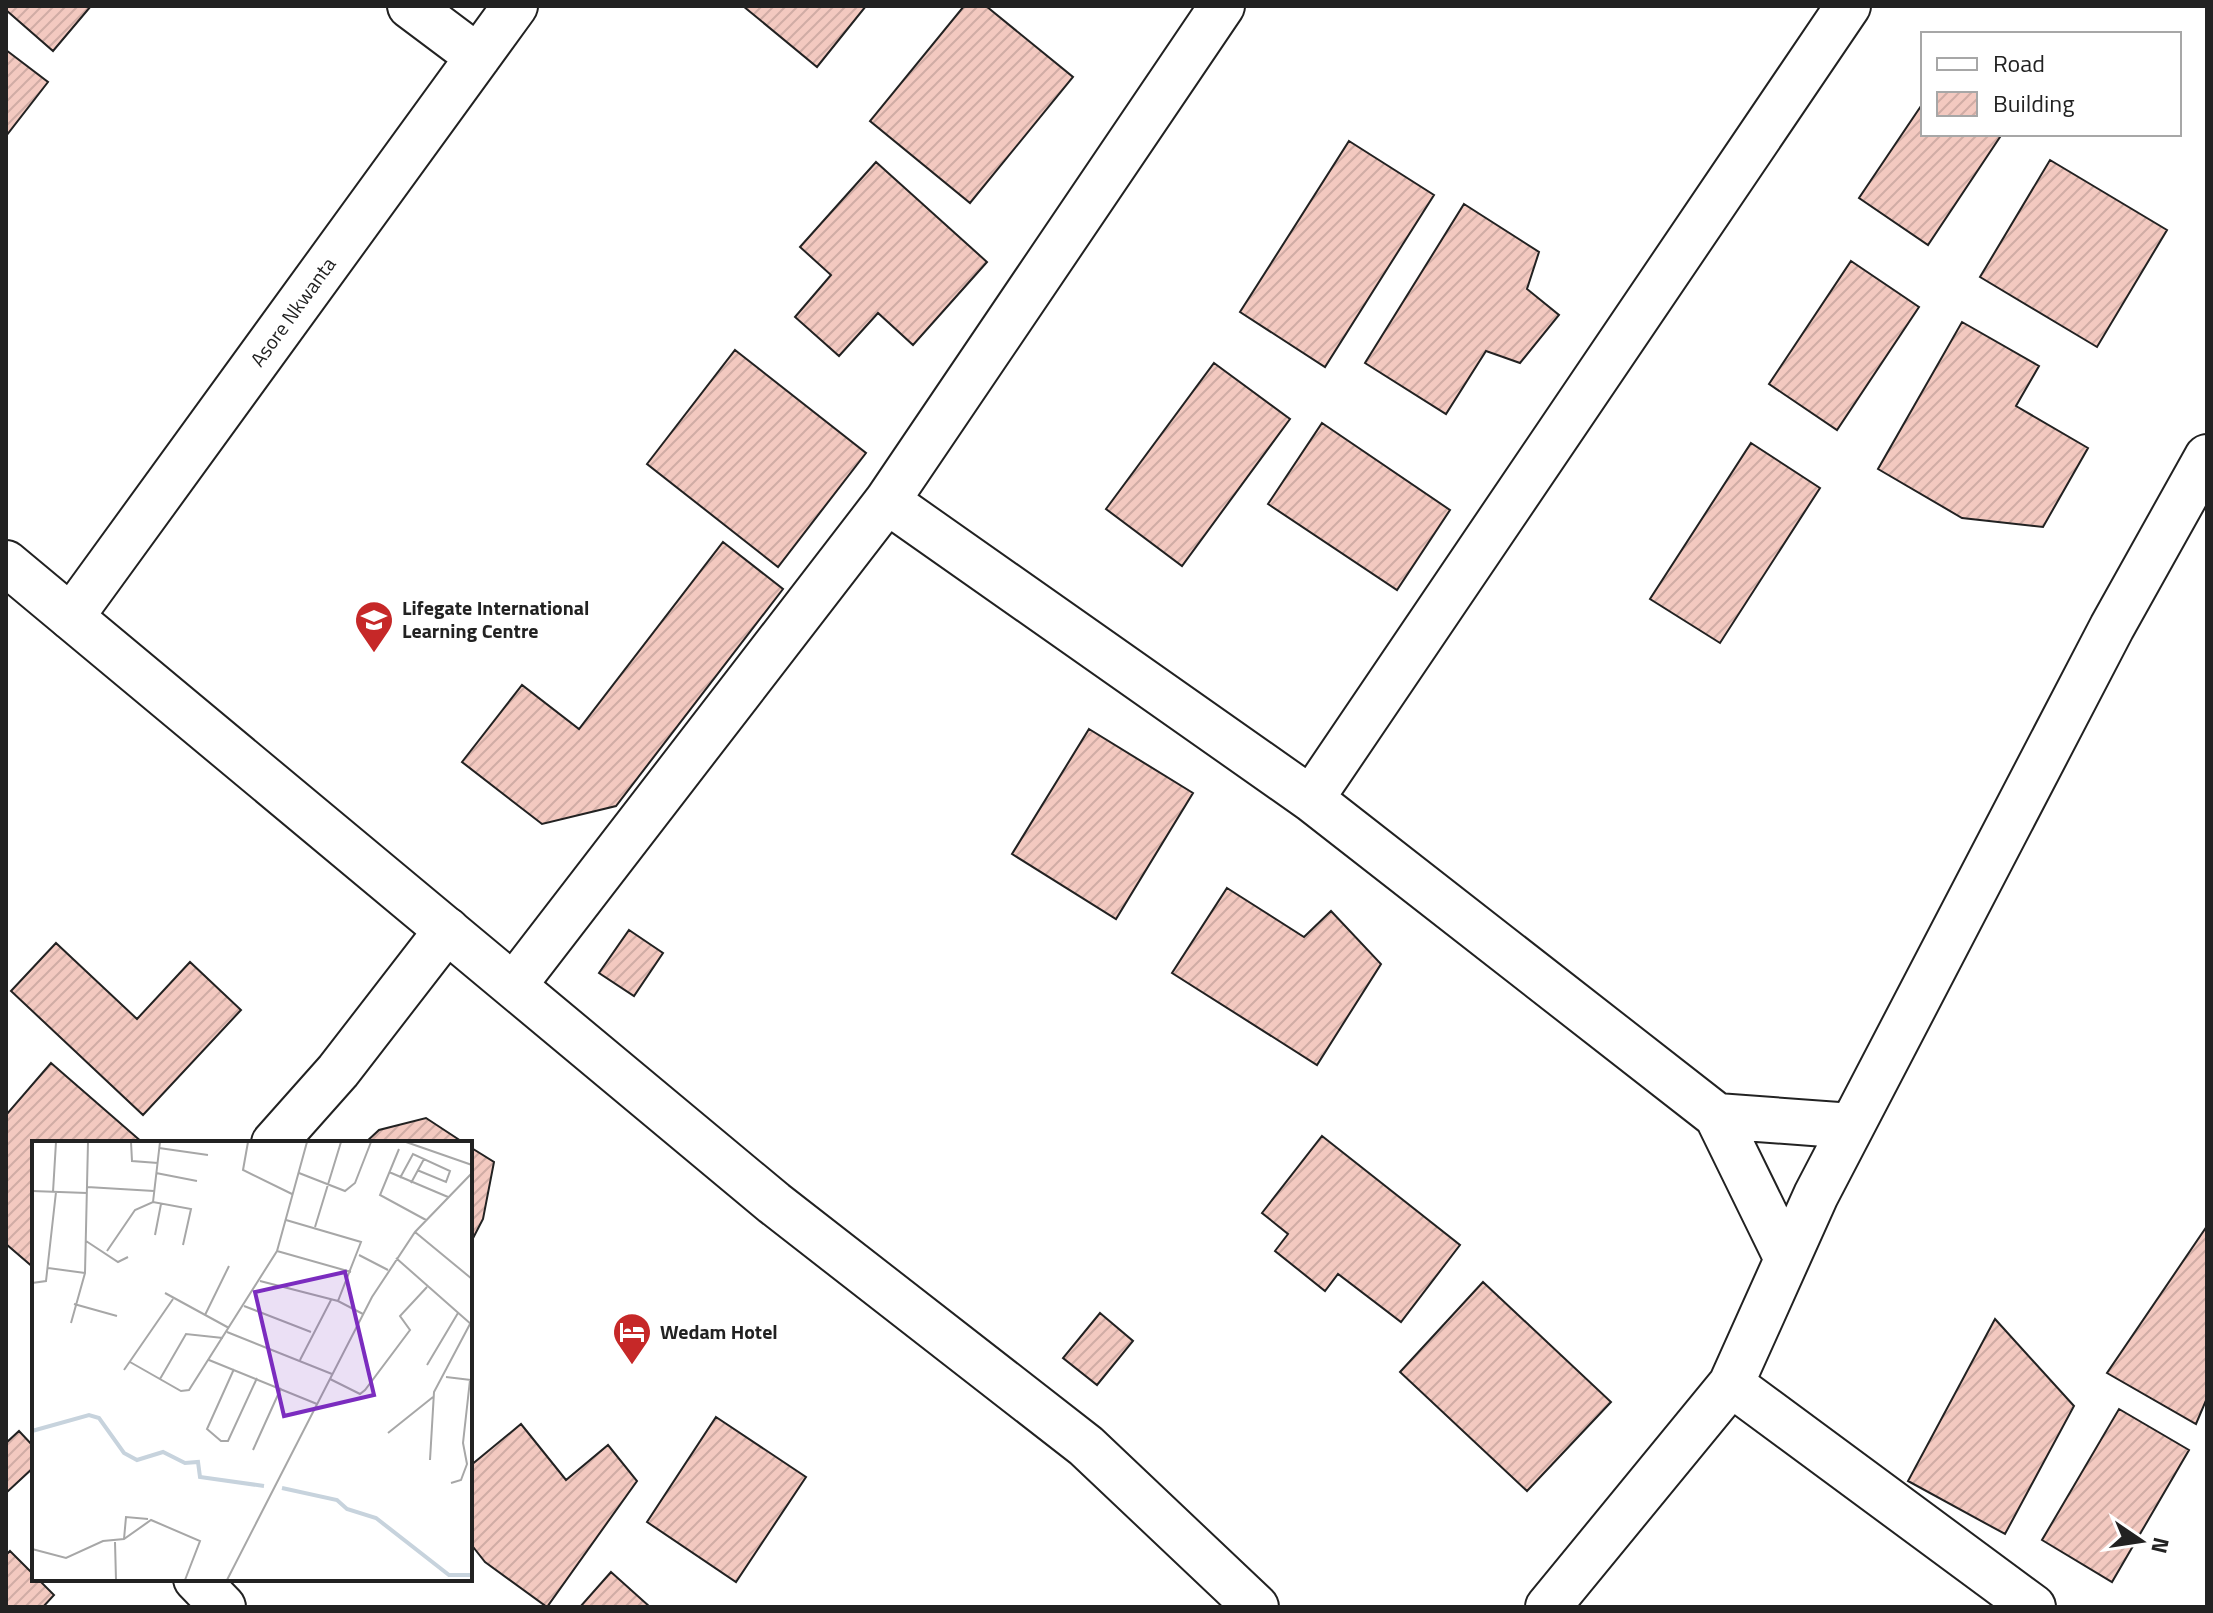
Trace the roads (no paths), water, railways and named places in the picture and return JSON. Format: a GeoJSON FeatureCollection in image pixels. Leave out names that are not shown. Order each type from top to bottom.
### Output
{"type":"FeatureCollection","features":[{"type":"Feature","properties":{"kind":"street"},"geometry":{"type":"LineString","coordinates":[[410,6],[478,57]]}},
{"type":"Feature","properties":{"kind":"street","name":"Asore Nkwanta"},"geometry":{"type":"LineString","coordinates":[[71,617],[515,6]]}},
{"type":"Feature","properties":{"kind":"street"},"geometry":{"type":"LineString","coordinates":[[514,985],[887,501],[1222,6]]}},
{"type":"Feature","properties":{"kind":"street"},"geometry":{"type":"LineString","coordinates":[[1311,799],[1848,6]]}},
{"type":"Feature","properties":{"kind":"street"},"geometry":{"type":"LineString","coordinates":[[1548,1607],[1731,1384],[1816,1195],[2112,627],[2207,457]]}},
{"type":"Feature","properties":{"kind":"street"},"geometry":{"type":"LineString","coordinates":[[887,501],[1311,799],[1717,1116],[1787,1259]]}},
{"type":"Feature","properties":{"kind":"street"},"geometry":{"type":"LineString","coordinates":[[6,563],[774,1203],[1086,1446],[1256,1607]]}},
{"type":"Feature","properties":{"kind":"street"},"geometry":{"type":"LineString","coordinates":[[276,1141],[338,1071],[447,930]]}},
{"type":"Feature","properties":{"kind":"street"},"geometry":{"type":"LineString","coordinates":[[1717,1116],[1852,1126]]}},
{"type":"Feature","properties":{"kind":"street"},"geometry":{"type":"LineString","coordinates":[[1731,1384],[2033,1607]]}},
{"type":"Feature","properties":{"kind":"street"},"geometry":{"type":"LineString","coordinates":[[198,1581],[223,1607]]}},
{"type":"Feature","properties":{"kind":"place","name":"Lifegate International Learning Centre"},"geometry":{"type":"Point","coordinates":[374,654]}},
{"type":"Feature","properties":{"kind":"place","name":"Wedam Hotel"},"geometry":{"type":"Point","coordinates":[632,1366]}}]}
